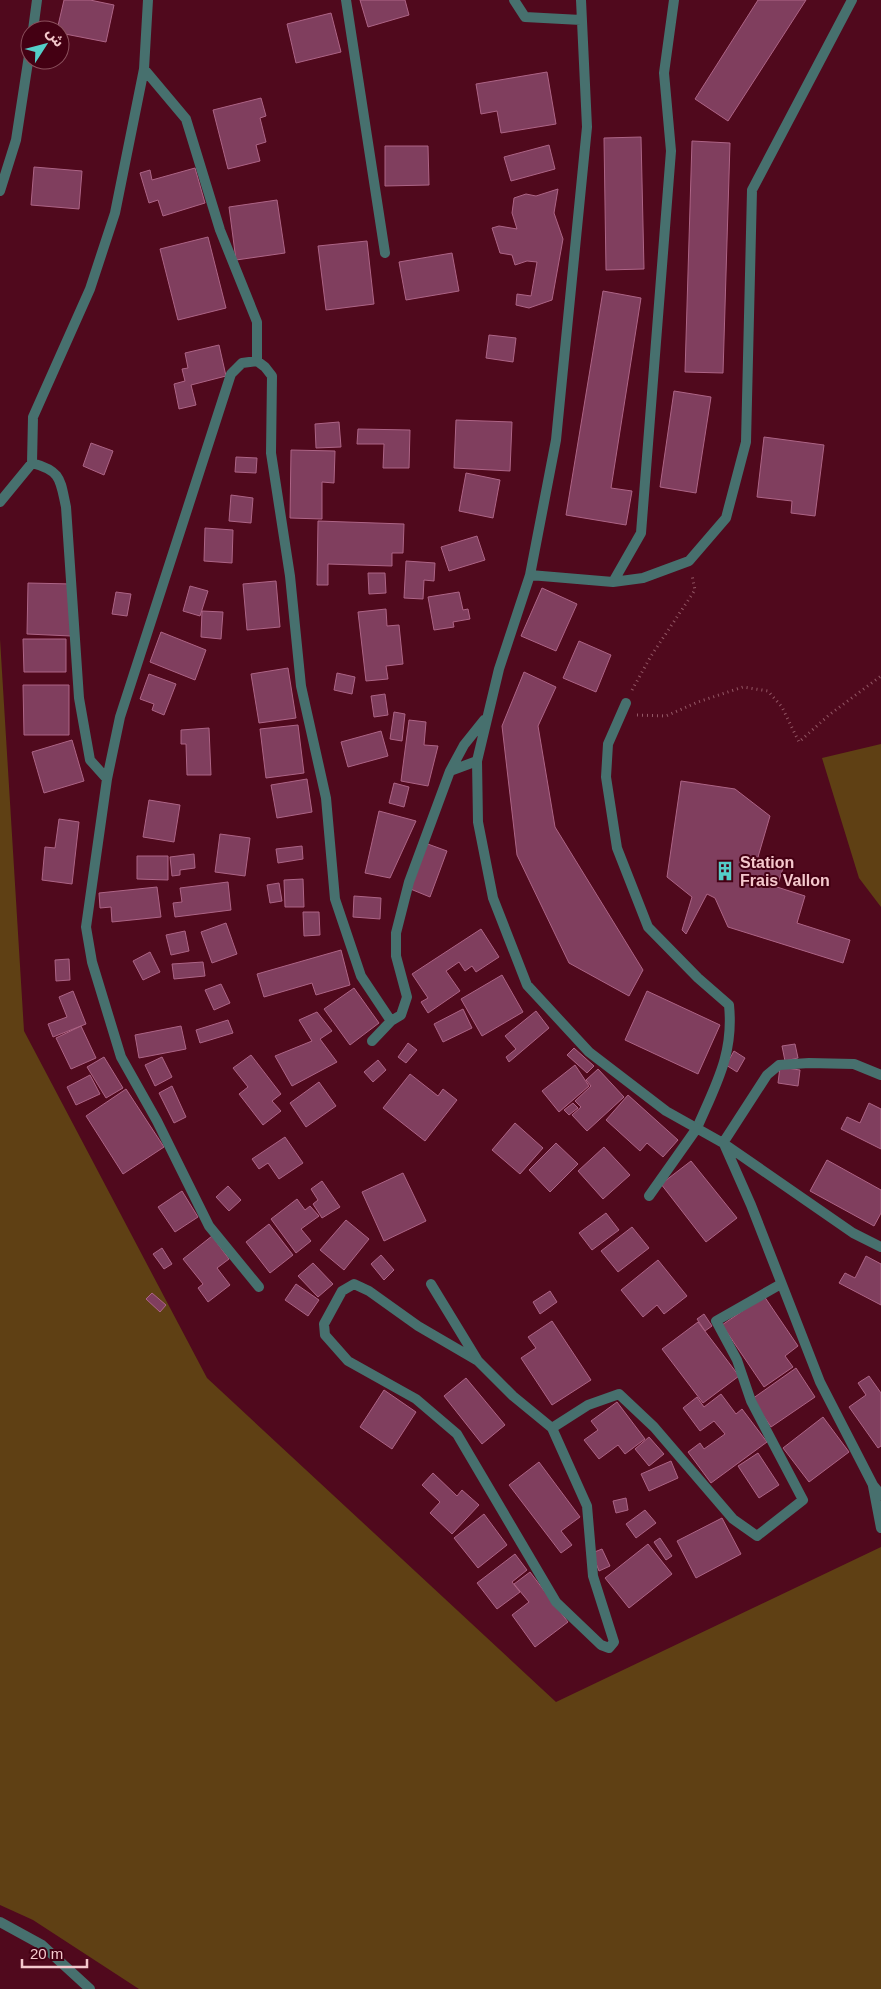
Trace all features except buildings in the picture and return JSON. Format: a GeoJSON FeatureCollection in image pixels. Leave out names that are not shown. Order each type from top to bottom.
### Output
{"type":"FeatureCollection","features":[{"type":"Feature","properties":{"kind":"street"},"geometry":{"type":"LineString","coordinates":[[34,20],[37,0]]}},
{"type":"Feature","properties":{"kind":"street"},"geometry":{"type":"LineString","coordinates":[[0,502],[32,463],[33,418],[90,289],[115,212],[144,69],[148,0]]}},
{"type":"Feature","properties":{"kind":"street"},"geometry":{"type":"LineString","coordinates":[[346,0],[384,253]]}},
{"type":"Feature","properties":{"kind":"street"},"geometry":{"type":"LineString","coordinates":[[514,0],[525,18],[581,20]]}},
{"type":"Feature","properties":{"kind":"street"},"geometry":{"type":"LineString","coordinates":[[581,0],[586,136],[556,440],[530,575],[486,717],[477,762],[478,822],[493,898],[527,985],[589,1052],[666,1111],[723,1143],[853,1232],[881,1247]]}},
{"type":"Feature","properties":{"kind":"street"},"geometry":{"type":"LineString","coordinates":[[613,582],[641,533],[671,151],[664,73],[674,0]]}},
{"type":"Feature","properties":{"kind":"street"},"geometry":{"type":"LineString","coordinates":[[530,575],[613,582],[643,578],[689,561],[726,518],[746,442],[752,190],[852,0]]}},
{"type":"Feature","properties":{"kind":"street"},"geometry":{"type":"LineString","coordinates":[[144,69],[186,119],[220,230],[257,322],[257,361]]}},
{"type":"Feature","properties":{"kind":"street"},"geometry":{"type":"LineString","coordinates":[[0,191],[16,140],[27,70]]}},
{"type":"Feature","properties":{"kind":"street"},"geometry":{"type":"LineString","coordinates":[[259,1287],[209,1226],[157,1121],[121,1057],[92,962],[86,927],[107,779],[120,717],[231,374],[242,363],[257,361],[272,376],[271,453],[290,576],[301,686],[326,798],[335,899],[362,976],[391,1021]]}},
{"type":"Feature","properties":{"kind":"street"},"geometry":{"type":"LineString","coordinates":[[32,463],[50,468],[60,480],[66,507],[79,698],[90,760],[107,779]]}},
{"type":"Feature","properties":{"kind":"street"},"geometry":{"type":"LineString","coordinates":[[626,703],[608,744],[606,777],[617,848],[648,927],[698,978],[729,1005],[732,1030],[729,1050],[697,1128],[648,1196]]}},
{"type":"Feature","properties":{"kind":"street"},"geometry":{"type":"LineString","coordinates":[[372,1041],[391,1021],[401,1015],[407,997],[396,956],[396,933],[409,882],[450,771],[464,745],[486,717]]}},
{"type":"Feature","properties":{"kind":"street"},"geometry":{"type":"LineString","coordinates":[[450,771],[477,762]]}},
{"type":"Feature","properties":{"kind":"street"},"geometry":{"type":"LineString","coordinates":[[723,1143],[768,1075],[778,1065],[809,1062],[854,1064],[881,1075]]}},
{"type":"Feature","properties":{"kind":"street"},"geometry":{"type":"LineString","coordinates":[[723,1143],[751,1204],[820,1382],[873,1485],[881,1495]]}},
{"type":"Feature","properties":{"kind":"street"},"geometry":{"type":"LineString","coordinates":[[431,1284],[478,1361],[513,1396],[552,1428],[587,1506],[593,1576],[614,1642],[609,1648],[601,1645],[556,1602],[457,1434],[416,1399],[348,1361],[325,1335],[324,1324],[342,1291],[354,1284],[368,1291],[418,1326],[478,1361]]}},
{"type":"Feature","properties":{"kind":"street"},"geometry":{"type":"LineString","coordinates":[[552,1428],[588,1405],[619,1394],[654,1427],[733,1520],[757,1536],[803,1500],[751,1401],[737,1360],[716,1321],[781,1284]]}},
{"type":"Feature","properties":{"kind":"street"},"geometry":{"type":"LineString","coordinates":[[873,1485],[881,1528]]}},
{"type":"Feature","properties":{"kind":"street"},"geometry":{"type":"LineString","coordinates":[[0,1922],[42,1945],[90,1989]]}},
{"type":"Feature","properties":{"kind":"path"},"geometry":{"type":"LineString","coordinates":[[689,561],[695,590],[651,656],[626,703],[637,715],[666,716],[698,702],[743,687],[768,691],[782,707],[799,742],[829,715],[881,676]]}},
{"type":"Feature","properties":{"kind":"shaded area"},"geometry":{"type":"Polygon","coordinates":[[[0,639],[24,1031],[207,1378],[556,1702],[881,1547],[881,1989],[139,1989],[33,1920],[0,1905],[0,639]]]}},
{"type":"Feature","properties":{"kind":"shaded area"},"geometry":{"type":"Polygon","coordinates":[[[881,744],[881,907],[859,878],[822,758],[881,744]]]}},
{"type":"Feature","properties":{"kind":"place","name":"Station Frais Vallon"},"geometry":{"type":"Point","coordinates":[725,871]}}]}
